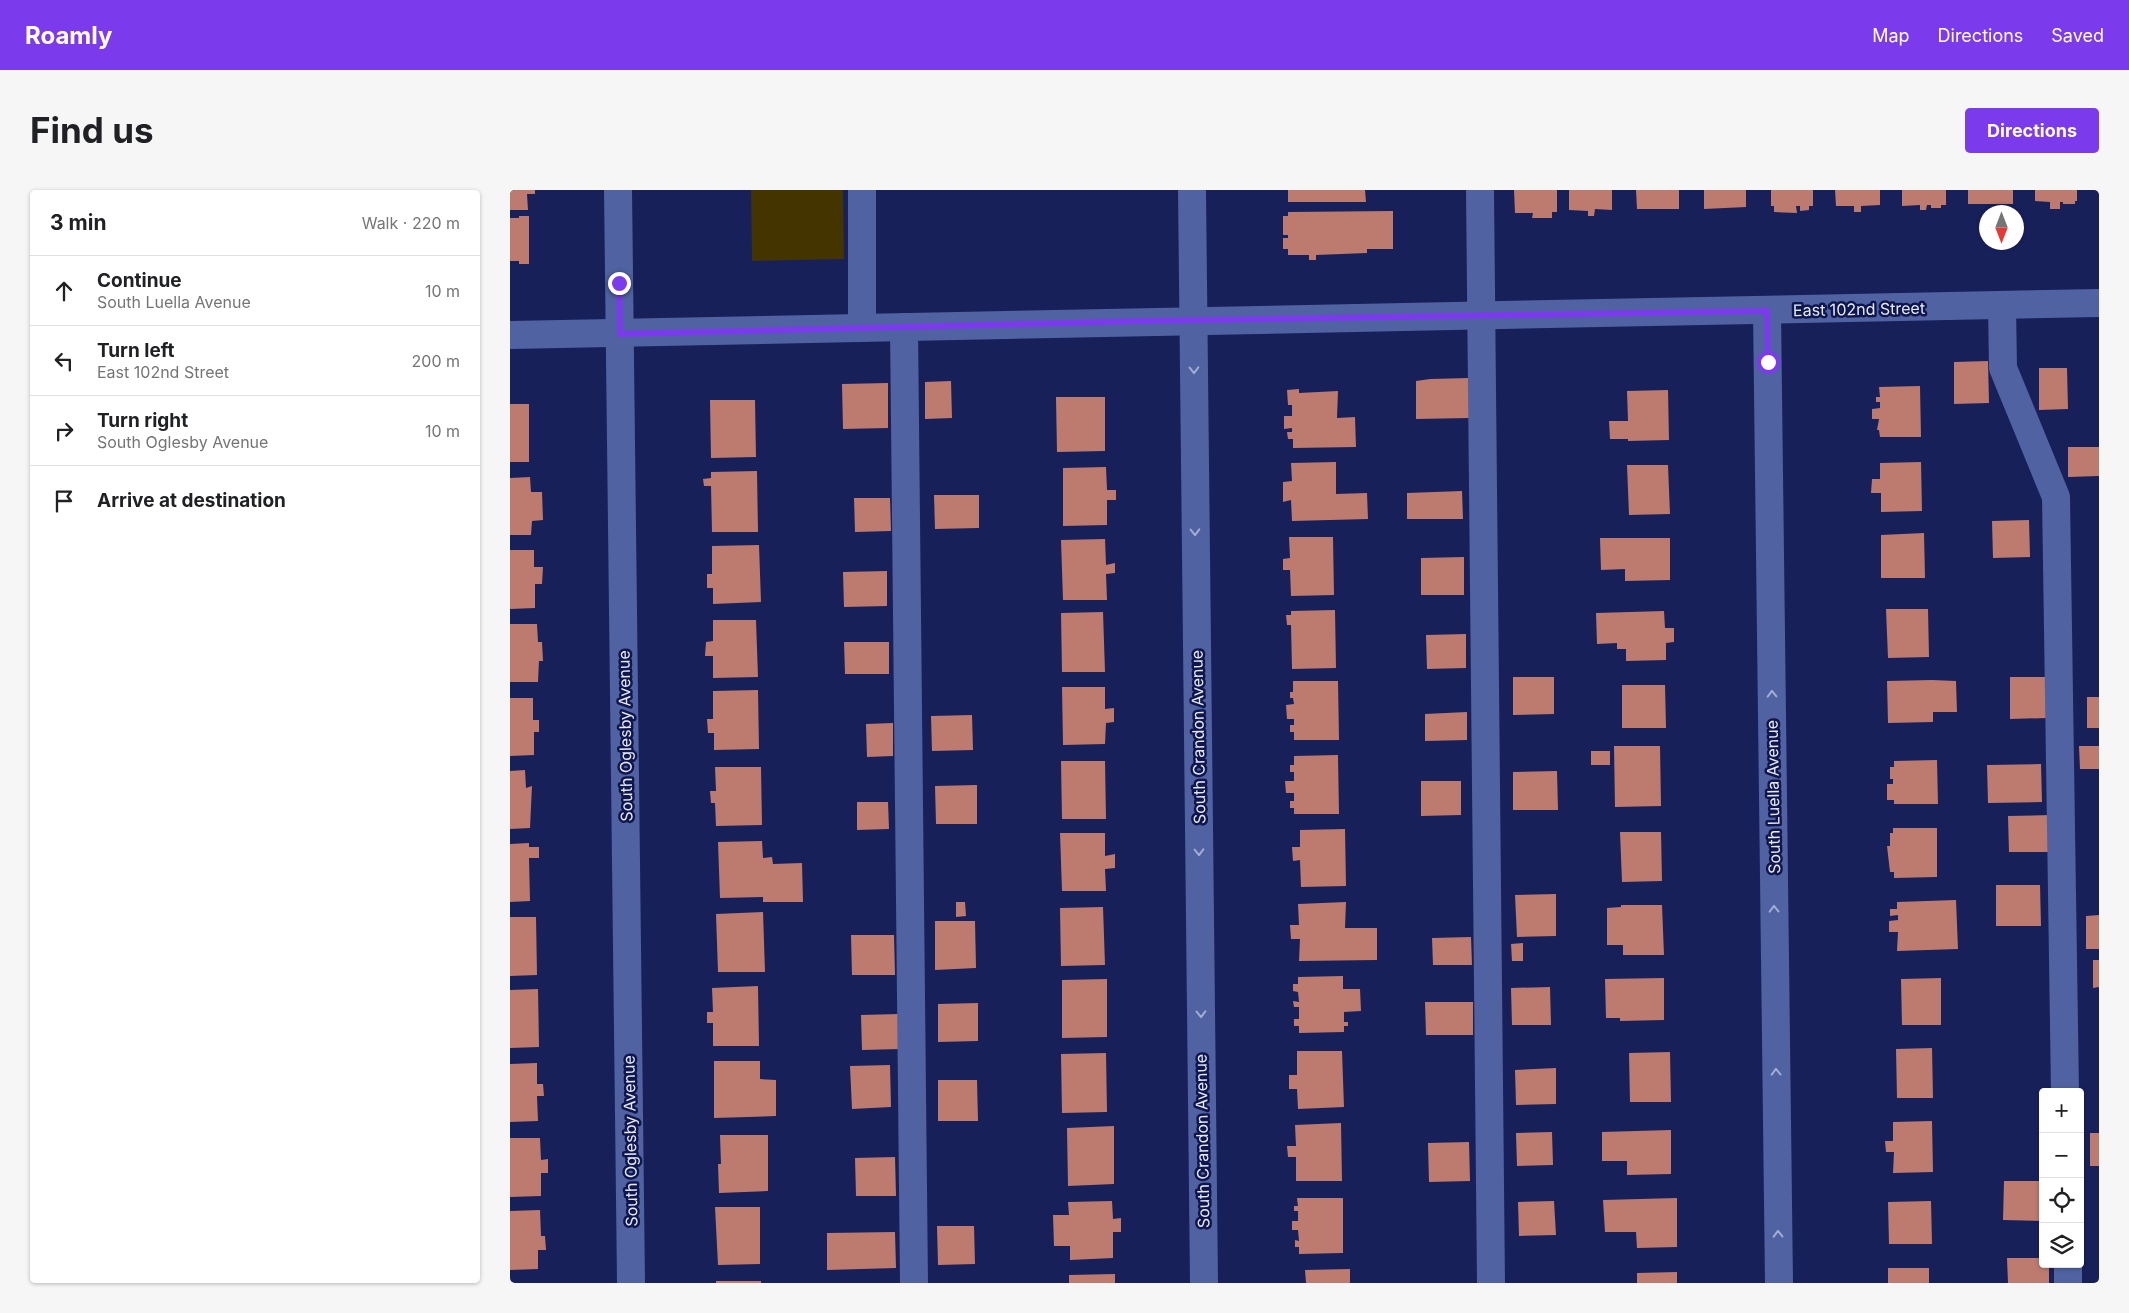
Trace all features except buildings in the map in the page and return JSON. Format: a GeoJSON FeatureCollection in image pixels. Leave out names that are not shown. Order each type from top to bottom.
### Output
{"type":"FeatureCollection","features":[{"type":"Feature","properties":{"kind":"street","name":"South Oglesby Avenue"},"geometry":{"type":"LineString","coordinates":[[618,190],[631,1283]]}},
{"type":"Feature","properties":{"kind":"street"},"geometry":{"type":"LineString","coordinates":[[862,190],[862,327]]}},
{"type":"Feature","properties":{"kind":"street","name":"South Crandon Avenue"},"geometry":{"type":"LineString","coordinates":[[1192,190],[1204,1283]]}},
{"type":"Feature","properties":{"kind":"street"},"geometry":{"type":"LineString","coordinates":[[1480,190],[1491,1283]]}},
{"type":"Feature","properties":{"kind":"street","name":"East 102nd Street"},"geometry":{"type":"LineString","coordinates":[[510,335],[2099,303]]}},
{"type":"Feature","properties":{"kind":"street"},"geometry":{"type":"LineString","coordinates":[[2002,306],[2003,368],[2056,496],[2065,1088]]}},
{"type":"Feature","properties":{"kind":"street","name":"South Luella Avenue"},"geometry":{"type":"LineString","coordinates":[[1767,311],[1779,1283]]}},
{"type":"Feature","properties":{"kind":"street"},"geometry":{"type":"LineString","coordinates":[[904,326],[914,1283]]}},
{"type":"Feature","properties":{"kind":"street"},"geometry":{"type":"LineString","coordinates":[[2068,1268],[2068,1283]]}},
{"type":"Feature","properties":{"kind":"shaded area"},"geometry":{"type":"Polygon","coordinates":[[[751,190],[843,190],[844,259],[752,261],[751,190]]]}},
{"type":"Feature","properties":{"kind":"route"},"geometry":{"type":"LineString","coordinates":[[619,283],[620,334],[1145,321],[1767,311],[1768,362]]}}]}
